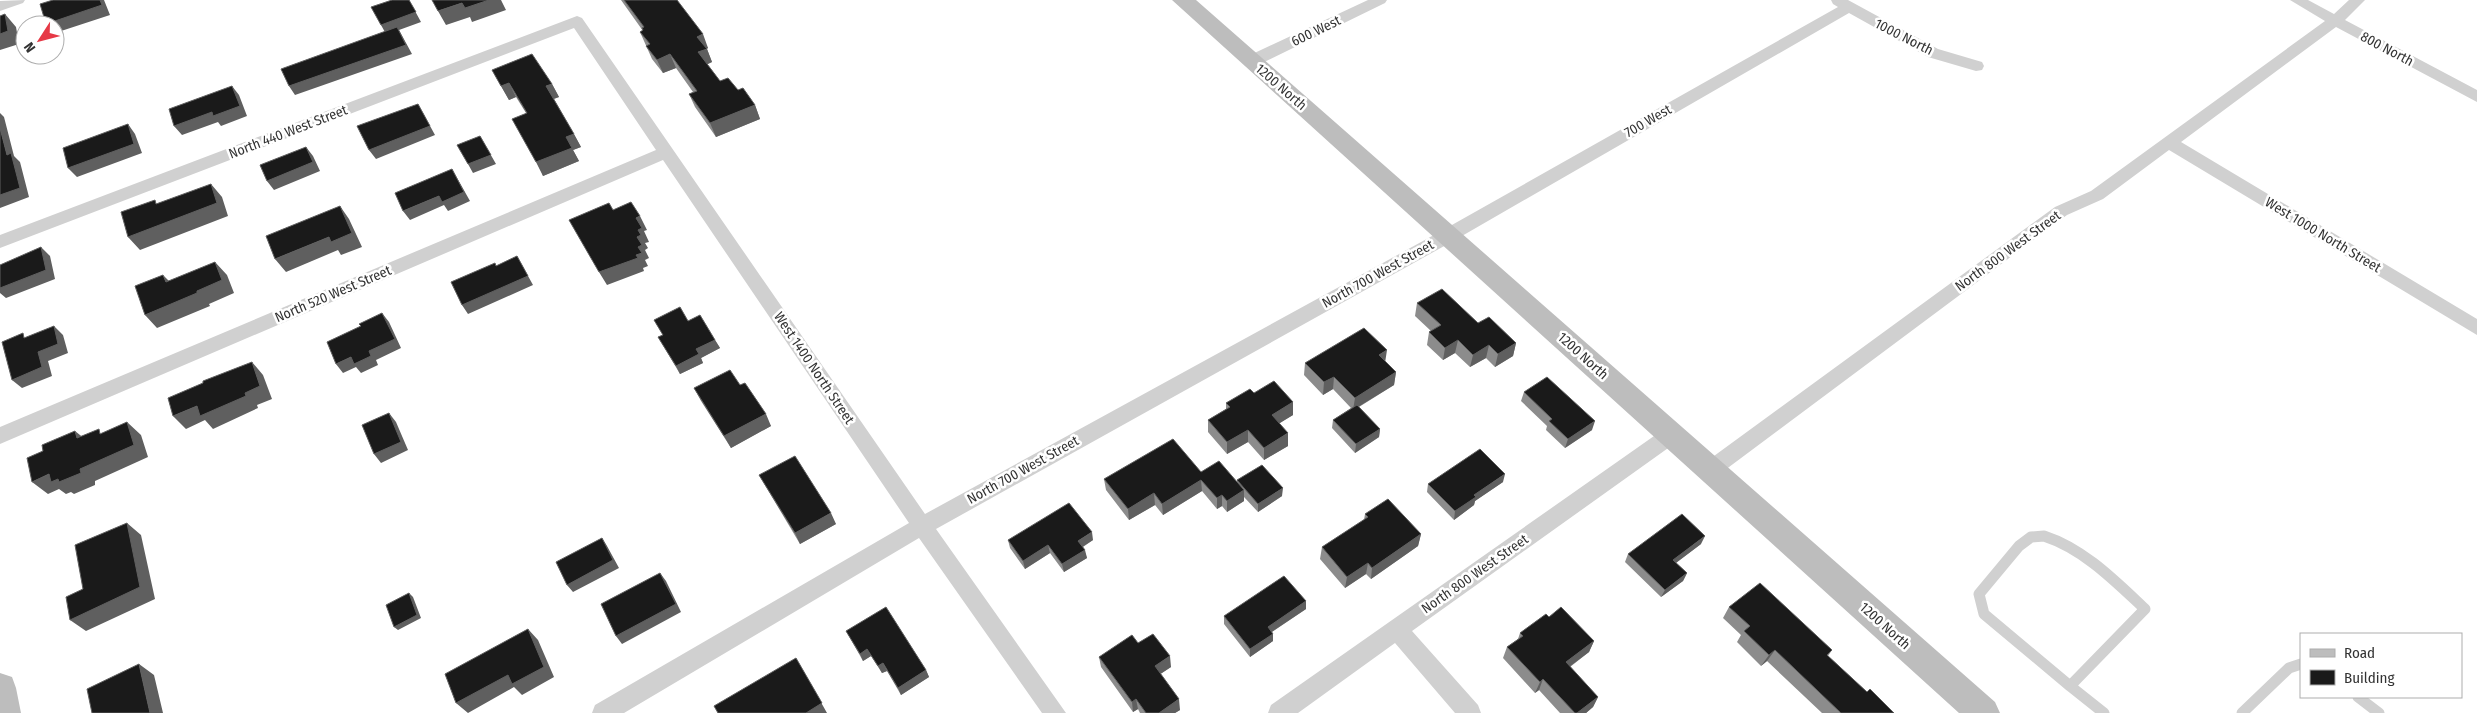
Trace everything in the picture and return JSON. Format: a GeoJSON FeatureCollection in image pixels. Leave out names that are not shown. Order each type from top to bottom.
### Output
{"type":"FeatureCollection","features":[{"type":"Feature","properties":{"kind":"street"},"geometry":{"type":"LineString","coordinates":[[0,6],[18,0]]}},
{"type":"Feature","properties":{"kind":"street","name":"1200 North"},"geometry":{"type":"LineString","coordinates":[[1183,0],[1983,713]]}},
{"type":"Feature","properties":{"kind":"street","name":"600 West"},"geometry":{"type":"LineString","coordinates":[[1252,61],[1380,0]]}},
{"type":"Feature","properties":{"kind":"street","name":"800 North"},"geometry":{"type":"LineString","coordinates":[[2297,0],[2477,97]]}},
{"type":"Feature","properties":{"kind":"street","name":"North 800 West Street"},"geometry":{"type":"LineString","coordinates":[[1710,470],[2061,211],[2097,195],[2335,20],[2358,0]]}},
{"type":"Feature","properties":{"kind":"street","name":"1000 North"},"geometry":{"type":"LineString","coordinates":[[1841,4],[1933,53],[1976,66]]}},
{"type":"Feature","properties":{"kind":"street","name":"700 West"},"geometry":{"type":"LineString","coordinates":[[1448,235],[1841,4]]}},
{"type":"Feature","properties":{"kind":"street","name":"West 1400 North Street"},"geometry":{"type":"LineString","coordinates":[[577,21],[922,526],[1055,713]]}},
{"type":"Feature","properties":{"kind":"street","name":"North 440 West Street"},"geometry":{"type":"LineString","coordinates":[[0,242],[577,21]]}},
{"type":"Feature","properties":{"kind":"street","name":"West 1000 North Street"},"geometry":{"type":"LineString","coordinates":[[2168,142],[2477,328]]}},
{"type":"Feature","properties":{"kind":"street","name":"North 520 West Street"},"geometry":{"type":"LineString","coordinates":[[0,436],[667,152]]}},
{"type":"Feature","properties":{"kind":"street","name":"North 700 West Street"},"geometry":{"type":"LineString","coordinates":[[603,713],[922,526],[1448,235]]}},
{"type":"Feature","properties":{"kind":"street","name":"North 800 West Street"},"geometry":{"type":"LineString","coordinates":[[1280,713],[1671,435]]}},
{"type":"Feature","properties":{"kind":"street"},"geometry":{"type":"LineString","coordinates":[[1397,630],[1470,713]]}},
{"type":"Feature","properties":{"kind":"street"},"geometry":{"type":"LineString","coordinates":[[0,688],[4,713]]}},
{"type":"Feature","properties":{"kind":"lane"},"geometry":{"type":"LineString","coordinates":[[2070,686],[2146,608],[2079,551],[2046,536],[2030,538],[1991,574],[1979,594],[1984,614],[2070,686],[2104,713]]}},
{"type":"Feature","properties":{"kind":"lane"},"geometry":{"type":"LineString","coordinates":[[2242,713],[2289,668],[2300,664]]}},
{"type":"Feature","properties":{"kind":"lane"},"geometry":{"type":"LineString","coordinates":[[2359,698],[2379,713]]}},
{"type":"Feature","properties":{"kind":"building"},"geometry":{"type":"Polygon","coordinates":[[[53,0],[100,0],[102,5],[65,18],[65,15],[43,15],[40,4],[53,0]]]}},
{"type":"Feature","properties":{"kind":"building"},"geometry":{"type":"Polygon","coordinates":[[[392,0],[409,0],[416,12],[381,25],[371,7],[392,0]]]}},
{"type":"Feature","properties":{"kind":"building"},"geometry":{"type":"Polygon","coordinates":[[[432,0],[489,0],[465,8],[462,3],[438,11],[432,0]]]}},
{"type":"Feature","properties":{"kind":"building"},"geometry":{"type":"Polygon","coordinates":[[[624,0],[677,0],[703,34],[697,37],[707,49],[698,52],[720,81],[728,78],[738,90],[743,88],[755,105],[710,123],[689,94],[697,91],[670,54],[657,60],[646,46],[650,44],[640,32],[644,27],[624,0]]]}},
{"type":"Feature","properties":{"kind":"building"},"geometry":{"type":"Polygon","coordinates":[[[5,14],[8,31],[0,34],[0,16],[5,14]]]}},
{"type":"Feature","properties":{"kind":"building"},"geometry":{"type":"Polygon","coordinates":[[[397,27],[406,45],[289,86],[281,69],[397,27]]]}},
{"type":"Feature","properties":{"kind":"building"},"geometry":{"type":"Polygon","coordinates":[[[532,54],[552,84],[546,86],[574,134],[566,137],[572,148],[536,162],[512,119],[527,113],[509,83],[501,86],[492,70],[532,54]]]}},
{"type":"Feature","properties":{"kind":"building"},"geometry":{"type":"Polygon","coordinates":[[[232,86],[240,106],[213,116],[212,112],[174,126],[169,109],[232,86]]]}},
{"type":"Feature","properties":{"kind":"building"},"geometry":{"type":"Polygon","coordinates":[[[418,104],[430,126],[369,150],[357,126],[418,104]]]}},
{"type":"Feature","properties":{"kind":"building"},"geometry":{"type":"Polygon","coordinates":[[[128,124],[134,144],[68,168],[63,148],[128,124]]]}},
{"type":"Feature","properties":{"kind":"building"},"geometry":{"type":"Polygon","coordinates":[[[0,128],[7,155],[11,153],[20,188],[0,195],[0,128]]]}},
{"type":"Feature","properties":{"kind":"building"},"geometry":{"type":"Polygon","coordinates":[[[480,136],[491,155],[468,164],[457,145],[480,136]]]}},
{"type":"Feature","properties":{"kind":"building"},"geometry":{"type":"Polygon","coordinates":[[[306,147],[313,162],[267,181],[260,165],[306,147]]]}},
{"type":"Feature","properties":{"kind":"building"},"geometry":{"type":"Polygon","coordinates":[[[452,169],[464,192],[442,202],[439,196],[403,211],[395,193],[452,169]]]}},
{"type":"Feature","properties":{"kind":"building"},"geometry":{"type":"Polygon","coordinates":[[[211,184],[217,203],[128,237],[121,212],[155,200],[156,204],[211,184]]]}},
{"type":"Feature","properties":{"kind":"building"},"geometry":{"type":"Polygon","coordinates":[[[631,202],[640,216],[636,218],[642,228],[638,230],[641,235],[637,237],[642,245],[638,247],[642,253],[636,255],[638,258],[599,272],[569,220],[609,203],[613,210],[631,202]]]}},
{"type":"Feature","properties":{"kind":"building"},"geometry":{"type":"Polygon","coordinates":[[[340,206],[352,233],[331,242],[329,237],[275,259],[266,236],[340,206]]]}},
{"type":"Feature","properties":{"kind":"building"},"geometry":{"type":"Polygon","coordinates":[[[41,247],[46,270],[0,288],[0,265],[41,247]]]}},
{"type":"Feature","properties":{"kind":"building"},"geometry":{"type":"Polygon","coordinates":[[[517,256],[528,276],[462,305],[451,282],[495,263],[496,266],[517,256]]]}},
{"type":"Feature","properties":{"kind":"building"},"geometry":{"type":"Polygon","coordinates":[[[215,262],[222,280],[145,315],[135,286],[163,275],[166,282],[215,262]]]}},
{"type":"Feature","properties":{"kind":"building"},"geometry":{"type":"Polygon","coordinates":[[[1442,289],[1478,323],[1489,317],[1516,343],[1498,354],[1489,345],[1473,355],[1458,340],[1445,348],[1429,332],[1441,325],[1417,303],[1442,289]]]}},
{"type":"Feature","properties":{"kind":"building"},"geometry":{"type":"Polygon","coordinates":[[[680,307],[688,321],[700,315],[715,340],[696,349],[699,354],[676,366],[658,337],[663,335],[654,320],[680,307]]]}},
{"type":"Feature","properties":{"kind":"building"},"geometry":{"type":"Polygon","coordinates":[[[382,313],[395,339],[369,351],[371,356],[354,364],[351,357],[336,364],[327,342],[361,326],[359,324],[382,313]]]}},
{"type":"Feature","properties":{"kind":"building"},"geometry":{"type":"Polygon","coordinates":[[[54,326],[58,344],[38,352],[42,367],[12,380],[2,342],[23,333],[24,338],[54,326]]]}},
{"type":"Feature","properties":{"kind":"building"},"geometry":{"type":"Polygon","coordinates":[[[1364,328],[1387,350],[1379,355],[1396,372],[1355,398],[1334,377],[1324,382],[1305,363],[1364,328]]]}},
{"type":"Feature","properties":{"kind":"building"},"geometry":{"type":"Polygon","coordinates":[[[252,362],[260,386],[245,393],[246,396],[200,416],[197,406],[173,416],[168,398],[203,383],[203,381],[252,362]]]}},
{"type":"Feature","properties":{"kind":"building"},"geometry":{"type":"Polygon","coordinates":[[[730,370],[740,385],[745,383],[766,414],[724,436],[694,388],[730,370]]]}},
{"type":"Feature","properties":{"kind":"building"},"geometry":{"type":"Polygon","coordinates":[[[1547,377],[1595,421],[1568,439],[1549,421],[1552,419],[1524,392],[1547,377]]]}},
{"type":"Feature","properties":{"kind":"building"},"geometry":{"type":"Polygon","coordinates":[[[1274,381],[1293,402],[1272,415],[1288,433],[1264,448],[1248,430],[1227,442],[1208,420],[1230,407],[1226,403],[1250,389],[1254,393],[1274,381]]]}},
{"type":"Feature","properties":{"kind":"building"},"geometry":{"type":"Polygon","coordinates":[[[1357,405],[1380,429],[1356,444],[1333,420],[1357,405]]]}},
{"type":"Feature","properties":{"kind":"building"},"geometry":{"type":"Polygon","coordinates":[[[389,413],[401,442],[374,454],[362,425],[389,413]]]}},
{"type":"Feature","properties":{"kind":"building"},"geometry":{"type":"Polygon","coordinates":[[[127,422],[134,445],[80,469],[81,473],[59,482],[58,479],[51,482],[49,474],[32,482],[27,458],[43,451],[42,445],[75,431],[77,438],[99,429],[100,434],[127,422]]]}},
{"type":"Feature","properties":{"kind":"building"},"geometry":{"type":"Polygon","coordinates":[[[1173,439],[1201,472],[1219,461],[1244,490],[1227,501],[1222,495],[1217,498],[1201,480],[1162,504],[1154,493],[1128,509],[1104,479],[1173,439]]]}},
{"type":"Feature","properties":{"kind":"building"},"geometry":{"type":"Polygon","coordinates":[[[1480,449],[1505,474],[1474,495],[1476,497],[1455,511],[1428,484],[1480,449]]]}},
{"type":"Feature","properties":{"kind":"building"},"geometry":{"type":"Polygon","coordinates":[[[795,456],[831,513],[795,533],[759,475],[795,456]]]}},
{"type":"Feature","properties":{"kind":"building"},"geometry":{"type":"Polygon","coordinates":[[[1262,465],[1283,488],[1258,504],[1237,480],[1262,465]]]}},
{"type":"Feature","properties":{"kind":"building"},"geometry":{"type":"Polygon","coordinates":[[[1388,499],[1421,534],[1372,568],[1368,563],[1347,577],[1322,547],[1368,517],[1365,514],[1388,499]]]}},
{"type":"Feature","properties":{"kind":"building"},"geometry":{"type":"Polygon","coordinates":[[[1069,503],[1092,532],[1078,541],[1085,550],[1062,564],[1048,545],[1023,561],[1008,540],[1069,503]]]}},
{"type":"Feature","properties":{"kind":"building"},"geometry":{"type":"Polygon","coordinates":[[[1682,514],[1705,536],[1673,560],[1687,573],[1665,590],[1628,554],[1682,514]]]}},
{"type":"Feature","properties":{"kind":"building"},"geometry":{"type":"Polygon","coordinates":[[[127,523],[140,587],[70,620],[66,597],[83,589],[75,545],[127,523]]]}},
{"type":"Feature","properties":{"kind":"building"},"geometry":{"type":"Polygon","coordinates":[[[602,538],[613,560],[567,585],[556,562],[602,538]]]}},
{"type":"Feature","properties":{"kind":"building"},"geometry":{"type":"Polygon","coordinates":[[[660,573],[676,604],[616,636],[601,604],[660,573]]]}},
{"type":"Feature","properties":{"kind":"building"},"geometry":{"type":"Polygon","coordinates":[[[1284,576],[1306,601],[1268,627],[1273,634],[1250,649],[1224,616],[1284,576]]]}},
{"type":"Feature","properties":{"kind":"building"},"geometry":{"type":"Polygon","coordinates":[[[1760,583],[1832,650],[1827,655],[1867,692],[1870,689],[1894,713],[1841,713],[1775,650],[1769,655],[1744,631],[1750,626],[1729,607],[1760,583]]]}},
{"type":"Feature","properties":{"kind":"building"},"geometry":{"type":"Polygon","coordinates":[[[409,593],[417,615],[394,627],[386,605],[409,593]]]}},
{"type":"Feature","properties":{"kind":"building"},"geometry":{"type":"Polygon","coordinates":[[[886,607],[926,670],[898,688],[883,663],[878,666],[867,649],[860,654],[846,631],[886,607]]]}},
{"type":"Feature","properties":{"kind":"building"},"geometry":{"type":"Polygon","coordinates":[[[1561,607],[1594,641],[1566,662],[1598,697],[1577,713],[1543,679],[1540,682],[1507,647],[1523,636],[1520,633],[1546,614],[1549,617],[1561,607]]]}},
{"type":"Feature","properties":{"kind":"building"},"geometry":{"type":"Polygon","coordinates":[[[528,629],[544,667],[512,684],[508,675],[456,703],[445,674],[528,629]]]}},
{"type":"Feature","properties":{"kind":"building"},"geometry":{"type":"Polygon","coordinates":[[[1153,634],[1170,656],[1155,666],[1179,699],[1159,713],[1146,713],[1136,699],[1132,702],[1099,657],[1132,635],[1138,643],[1153,634]]]}},
{"type":"Feature","properties":{"kind":"building"},"geometry":{"type":"Polygon","coordinates":[[[796,658],[822,703],[806,713],[718,713],[714,706],[796,658]]]}},
{"type":"Feature","properties":{"kind":"building"},"geometry":{"type":"Polygon","coordinates":[[[139,664],[150,713],[92,713],[87,689],[139,664]]]}}]}
